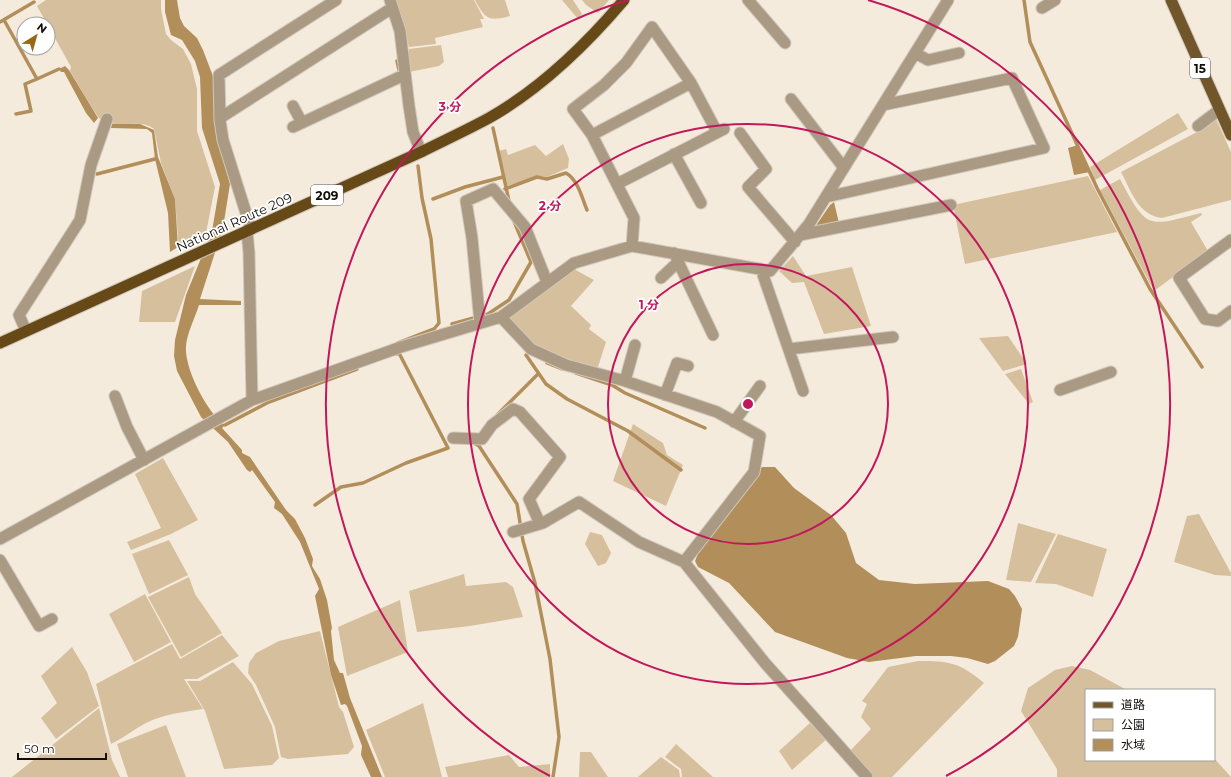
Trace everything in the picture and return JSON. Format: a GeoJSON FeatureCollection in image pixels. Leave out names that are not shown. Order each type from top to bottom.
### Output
{"type":"FeatureCollection","features":[{"type":"Feature","properties":{"kind":"highway","name":"National Route 209"},"geometry":{"type":"LineString","coordinates":[[1,342],[421,152],[489,117],[526,94],[566,61],[594,34],[624,0]]}},
{"type":"Feature","properties":{"kind":"main road","name":"15"},"geometry":{"type":"LineString","coordinates":[[1171,0],[1231,135]]}},
{"type":"Feature","properties":{"kind":"street"},"geometry":{"type":"LineString","coordinates":[[252,400],[249,230],[223,140],[220,118],[219,75],[336,0]]}},
{"type":"Feature","properties":{"kind":"street"},"geometry":{"type":"LineString","coordinates":[[748,0],[785,43]]}},
{"type":"Feature","properties":{"kind":"street"},"geometry":{"type":"LineString","coordinates":[[0,538],[252,400],[401,347],[501,316],[574,263],[632,246],[676,258],[770,271],[797,238],[826,197],[948,0]]}},
{"type":"Feature","properties":{"kind":"street"},"geometry":{"type":"LineString","coordinates":[[1042,8],[1055,0]]}},
{"type":"Feature","properties":{"kind":"street"},"geometry":{"type":"LineString","coordinates":[[220,118],[391,4],[400,31],[404,75],[413,132],[421,152]]}},
{"type":"Feature","properties":{"kind":"street"},"geometry":{"type":"LineString","coordinates":[[617,184],[721,130],[691,83],[652,27],[626,63],[604,85],[573,109],[592,135],[634,218],[632,246]]}},
{"type":"Feature","properties":{"kind":"street"},"geometry":{"type":"LineString","coordinates":[[915,54],[928,60],[959,53]]}},
{"type":"Feature","properties":{"kind":"street"},"geometry":{"type":"LineString","coordinates":[[293,106],[297,125],[404,75]]}},
{"type":"Feature","properties":{"kind":"street"},"geometry":{"type":"LineString","coordinates":[[826,197],[1044,148],[1012,78],[883,106]]}},
{"type":"Feature","properties":{"kind":"street"},"geometry":{"type":"LineString","coordinates":[[592,135],[691,83]]}},
{"type":"Feature","properties":{"kind":"street"},"geometry":{"type":"LineString","coordinates":[[792,99],[844,168]]}},
{"type":"Feature","properties":{"kind":"street"},"geometry":{"type":"LineString","coordinates":[[1198,126],[1219,110]]}},
{"type":"Feature","properties":{"kind":"street"},"geometry":{"type":"LineString","coordinates":[[26,331],[19,315],[80,220],[91,165],[107,118]]}},
{"type":"Feature","properties":{"kind":"street"},"geometry":{"type":"LineString","coordinates":[[740,133],[766,169],[748,188],[797,238]]}},
{"type":"Feature","properties":{"kind":"street"},"geometry":{"type":"LineString","coordinates":[[674,154],[701,203]]}},
{"type":"Feature","properties":{"kind":"street"},"geometry":{"type":"LineString","coordinates":[[480,323],[472,238],[466,201],[493,189],[524,227],[547,282]]}},
{"type":"Feature","properties":{"kind":"street"},"geometry":{"type":"LineString","coordinates":[[797,238],[951,205]]}},
{"type":"Feature","properties":{"kind":"street"},"geometry":{"type":"LineString","coordinates":[[1231,240],[1179,278],[1205,319],[1218,321],[1231,311]]}},
{"type":"Feature","properties":{"kind":"street"},"geometry":{"type":"LineString","coordinates":[[661,278],[676,258]]}},
{"type":"Feature","properties":{"kind":"street"},"geometry":{"type":"LineString","coordinates":[[676,258],[713,335]]}},
{"type":"Feature","properties":{"kind":"street"},"geometry":{"type":"LineString","coordinates":[[761,269],[803,391]]}},
{"type":"Feature","properties":{"kind":"street"},"geometry":{"type":"LineString","coordinates":[[501,316],[532,349],[566,365],[625,381],[717,412],[760,436],[754,472],[684,562]]}},
{"type":"Feature","properties":{"kind":"street"},"geometry":{"type":"LineString","coordinates":[[789,349],[893,337]]}},
{"type":"Feature","properties":{"kind":"street"},"geometry":{"type":"LineString","coordinates":[[625,381],[635,345]]}},
{"type":"Feature","properties":{"kind":"street"},"geometry":{"type":"LineString","coordinates":[[666,395],[677,362],[688,366]]}},
{"type":"Feature","properties":{"kind":"street"},"geometry":{"type":"LineString","coordinates":[[1060,390],[1111,372]]}},
{"type":"Feature","properties":{"kind":"street"},"geometry":{"type":"LineString","coordinates":[[734,422],[760,386]]}},
{"type":"Feature","properties":{"kind":"street"},"geometry":{"type":"LineString","coordinates":[[115,396],[127,427],[144,460]]}},
{"type":"Feature","properties":{"kind":"street"},"geometry":{"type":"LineString","coordinates":[[453,438],[482,439],[492,425],[512,409],[520,412],[560,457],[529,499],[540,524]]}},
{"type":"Feature","properties":{"kind":"street"},"geometry":{"type":"LineString","coordinates":[[513,532],[540,524],[579,502],[639,542],[684,562],[765,663],[867,777]]}},
{"type":"Feature","properties":{"kind":"street"},"geometry":{"type":"LineString","coordinates":[[0,560],[39,626],[52,619]]}},
{"type":"Feature","properties":{"kind":"green space"},"geometry":{"type":"Polygon","coordinates":[[[46,0],[161,0],[161,9],[166,34],[183,49],[191,64],[197,89],[197,131],[215,187],[205,238],[179,250],[175,199],[161,163],[154,129],[141,124],[113,124],[100,119],[70,71],[71,67],[56,40],[56,16],[43,16],[37,6],[46,0]]]}},
{"type":"Feature","properties":{"kind":"green space"},"geometry":{"type":"Polygon","coordinates":[[[395,0],[474,0],[484,19],[480,19],[483,27],[435,38],[436,44],[409,47],[395,0]]]}},
{"type":"Feature","properties":{"kind":"green space"},"geometry":{"type":"Polygon","coordinates":[[[475,0],[505,0],[510,16],[492,19],[485,15],[475,0]]]}},
{"type":"Feature","properties":{"kind":"green space"},"geometry":{"type":"Polygon","coordinates":[[[562,0],[573,0],[582,14],[578,19],[562,0]]]}},
{"type":"Feature","properties":{"kind":"green space"},"geometry":{"type":"Polygon","coordinates":[[[582,0],[609,0],[598,13],[586,5],[582,0]]]}},
{"type":"Feature","properties":{"kind":"green space"},"geometry":{"type":"Polygon","coordinates":[[[441,45],[444,62],[439,66],[409,72],[409,49],[441,45]]]}},
{"type":"Feature","properties":{"kind":"green space"},"geometry":{"type":"Polygon","coordinates":[[[1178,113],[1188,129],[1095,180],[1090,167],[1178,113]]]}},
{"type":"Feature","properties":{"kind":"green space"},"geometry":{"type":"Polygon","coordinates":[[[1216,119],[1231,152],[1231,200],[1162,218],[1147,212],[1136,201],[1121,172],[1197,132],[1216,119]]]}},
{"type":"Feature","properties":{"kind":"green space"},"geometry":{"type":"Polygon","coordinates":[[[563,144],[569,159],[568,168],[547,177],[542,176],[506,186],[499,151],[506,149],[508,155],[535,145],[546,156],[563,144]]]}},
{"type":"Feature","properties":{"kind":"green space"},"geometry":{"type":"Polygon","coordinates":[[[1088,176],[1117,232],[965,264],[953,205],[1088,176]]]}},
{"type":"Feature","properties":{"kind":"green space"},"geometry":{"type":"Polygon","coordinates":[[[1120,179],[1136,208],[1143,216],[1150,220],[1159,222],[1201,213],[1202,215],[1191,222],[1208,251],[1154,291],[1100,190],[1120,179]]]}},
{"type":"Feature","properties":{"kind":"green space"},"geometry":{"type":"Polygon","coordinates":[[[793,256],[806,276],[852,267],[871,326],[824,334],[804,282],[792,283],[779,271],[793,256]]]}},
{"type":"Feature","properties":{"kind":"green space"},"geometry":{"type":"Polygon","coordinates":[[[195,266],[175,322],[139,322],[142,291],[195,266]]]}},
{"type":"Feature","properties":{"kind":"green space"},"geometry":{"type":"Polygon","coordinates":[[[572,268],[594,280],[571,306],[591,325],[589,329],[606,342],[597,370],[566,362],[534,347],[506,318],[572,268]]]}},
{"type":"Feature","properties":{"kind":"green space"},"geometry":{"type":"Polygon","coordinates":[[[1008,336],[1027,364],[1003,371],[979,338],[1008,336]]]}},
{"type":"Feature","properties":{"kind":"green space"},"geometry":{"type":"Polygon","coordinates":[[[1021,369],[1033,402],[1029,404],[1005,374],[1021,369]]]}},
{"type":"Feature","properties":{"kind":"green space"},"geometry":{"type":"Polygon","coordinates":[[[633,424],[663,443],[667,455],[683,465],[666,506],[613,481],[633,424]]]}},
{"type":"Feature","properties":{"kind":"green space"},"geometry":{"type":"Polygon","coordinates":[[[163,458],[198,520],[171,534],[131,550],[127,542],[161,528],[135,474],[163,458]]]}},
{"type":"Feature","properties":{"kind":"green space"},"geometry":{"type":"Polygon","coordinates":[[[1199,514],[1231,573],[1231,576],[1215,575],[1174,562],[1187,516],[1199,514]]]}},
{"type":"Feature","properties":{"kind":"green space"},"geometry":{"type":"Polygon","coordinates":[[[1018,523],[1056,534],[1031,582],[1006,580],[1018,523]]]}},
{"type":"Feature","properties":{"kind":"green space"},"geometry":{"type":"Polygon","coordinates":[[[590,532],[602,535],[611,553],[606,563],[598,566],[585,544],[590,532]]]}},
{"type":"Feature","properties":{"kind":"green space"},"geometry":{"type":"Polygon","coordinates":[[[1058,534],[1107,549],[1093,597],[1056,584],[1035,583],[1058,534]]]}},
{"type":"Feature","properties":{"kind":"green space"},"geometry":{"type":"Polygon","coordinates":[[[169,540],[188,575],[149,594],[132,554],[169,540]]]}},
{"type":"Feature","properties":{"kind":"green space"},"geometry":{"type":"Polygon","coordinates":[[[464,574],[466,586],[506,582],[513,587],[523,617],[470,626],[417,632],[409,591],[464,574]]]}},
{"type":"Feature","properties":{"kind":"green space"},"geometry":{"type":"Polygon","coordinates":[[[189,577],[195,594],[222,633],[181,657],[148,597],[189,577]]]}},
{"type":"Feature","properties":{"kind":"green space"},"geometry":{"type":"Polygon","coordinates":[[[145,594],[171,642],[134,662],[109,614],[145,594]]]}},
{"type":"Feature","properties":{"kind":"green space"},"geometry":{"type":"Polygon","coordinates":[[[400,600],[408,652],[347,676],[338,627],[400,600]]]}},
{"type":"Feature","properties":{"kind":"green space"},"geometry":{"type":"Polygon","coordinates":[[[320,631],[339,707],[343,712],[354,747],[348,754],[288,759],[281,757],[275,727],[256,685],[248,673],[249,663],[256,653],[279,641],[320,631]]]}},
{"type":"Feature","properties":{"kind":"green space"},"geometry":{"type":"Polygon","coordinates":[[[222,635],[239,656],[197,679],[184,679],[203,709],[159,717],[142,725],[111,744],[96,684],[172,644],[180,659],[222,635]]]}},
{"type":"Feature","properties":{"kind":"green space"},"geometry":{"type":"Polygon","coordinates":[[[72,647],[87,672],[99,706],[56,739],[41,718],[57,703],[41,676],[72,647]]]}},
{"type":"Feature","properties":{"kind":"green space"},"geometry":{"type":"Polygon","coordinates":[[[918,661],[938,661],[953,664],[968,671],[984,683],[892,777],[871,777],[849,752],[871,729],[861,717],[867,704],[862,701],[888,667],[918,661]]]}},
{"type":"Feature","properties":{"kind":"green space"},"geometry":{"type":"Polygon","coordinates":[[[233,662],[252,684],[272,726],[279,758],[272,765],[224,769],[205,711],[187,681],[200,681],[233,662]]]}},
{"type":"Feature","properties":{"kind":"green space"},"geometry":{"type":"Polygon","coordinates":[[[1072,666],[1090,670],[1125,689],[1085,689],[1085,761],[1215,761],[1215,759],[1231,777],[1057,777],[1057,769],[1021,711],[1028,688],[1055,670],[1072,666]]]}},
{"type":"Feature","properties":{"kind":"green space"},"geometry":{"type":"Polygon","coordinates":[[[423,703],[442,777],[385,777],[366,730],[423,703]]]}},
{"type":"Feature","properties":{"kind":"green space"},"geometry":{"type":"Polygon","coordinates":[[[99,708],[112,760],[120,777],[12,777],[99,708]]]}},
{"type":"Feature","properties":{"kind":"green space"},"geometry":{"type":"Polygon","coordinates":[[[811,722],[827,739],[792,770],[779,751],[811,722]]]}},
{"type":"Feature","properties":{"kind":"green space"},"geometry":{"type":"Polygon","coordinates":[[[166,725],[186,777],[128,777],[117,744],[166,725]]]}},
{"type":"Feature","properties":{"kind":"green space"},"geometry":{"type":"Polygon","coordinates":[[[676,744],[713,777],[682,777],[681,769],[665,757],[676,744]]]}},
{"type":"Feature","properties":{"kind":"green space"},"geometry":{"type":"Polygon","coordinates":[[[580,752],[591,752],[608,777],[579,777],[580,752]]]}},
{"type":"Feature","properties":{"kind":"green space"},"geometry":{"type":"Polygon","coordinates":[[[509,755],[519,767],[550,764],[550,777],[448,777],[445,767],[509,755]]]}},
{"type":"Feature","properties":{"kind":"green space"},"geometry":{"type":"Polygon","coordinates":[[[661,757],[679,770],[680,777],[638,777],[661,757]]]}},
{"type":"Feature","properties":{"kind":"water"},"geometry":{"type":"Polygon","coordinates":[[[165,0],[177,0],[180,18],[184,26],[197,38],[216,84],[217,136],[230,184],[223,228],[200,299],[241,301],[241,305],[199,305],[189,331],[186,346],[186,355],[189,366],[204,401],[218,419],[225,425],[222,428],[242,450],[242,453],[250,457],[286,510],[295,519],[305,538],[313,559],[312,566],[320,579],[327,600],[332,628],[334,660],[340,673],[343,673],[350,698],[382,777],[371,777],[361,755],[362,746],[347,706],[345,704],[341,705],[331,675],[315,596],[319,589],[300,542],[282,514],[274,508],[275,502],[252,470],[250,472],[247,470],[228,442],[201,417],[177,371],[174,356],[175,340],[186,295],[212,231],[220,184],[202,128],[200,77],[195,61],[182,40],[171,35],[165,12],[165,0]]]}},
{"type":"Feature","properties":{"kind":"water"},"geometry":{"type":"Polygon","coordinates":[[[65,66],[69,70],[98,118],[94,123],[86,113],[64,72],[61,72],[59,69],[65,66]]]}},
{"type":"Feature","properties":{"kind":"water"},"geometry":{"type":"Polygon","coordinates":[[[112,124],[140,124],[154,130],[158,157],[175,199],[178,247],[170,252],[168,213],[155,159],[152,133],[147,129],[111,128],[112,124]]]}},
{"type":"Feature","properties":{"kind":"water"},"geometry":{"type":"Polygon","coordinates":[[[1078,145],[1090,172],[1074,175],[1068,148],[1078,145]]]}},
{"type":"Feature","properties":{"kind":"water"},"geometry":{"type":"Polygon","coordinates":[[[834,202],[839,223],[815,227],[830,205],[834,202]]]}},
{"type":"Feature","properties":{"kind":"water"},"geometry":{"type":"Polygon","coordinates":[[[762,467],[775,467],[794,488],[831,515],[846,533],[856,563],[879,580],[915,584],[988,581],[1009,589],[1015,596],[1022,609],[1018,637],[1014,646],[995,661],[988,664],[967,658],[951,656],[916,656],[869,662],[847,658],[775,632],[729,583],[698,567],[695,561],[701,546],[762,467]]]}},
{"type":"Feature","properties":{"kind":"waterway"},"geometry":{"type":"LineString","coordinates":[[1024,0],[1030,42],[1097,188],[1150,289],[1202,367]]}},
{"type":"Feature","properties":{"kind":"waterway"},"geometry":{"type":"LineString","coordinates":[[0,22],[34,2]]}},
{"type":"Feature","properties":{"kind":"waterway"},"geometry":{"type":"LineString","coordinates":[[4,20],[37,79],[25,84],[31,111],[16,114]]}},
{"type":"Feature","properties":{"kind":"waterway"},"geometry":{"type":"LineString","coordinates":[[397,61],[400,74]]}},
{"type":"Feature","properties":{"kind":"waterway"},"geometry":{"type":"LineString","coordinates":[[37,79],[59,69]]}},
{"type":"Feature","properties":{"kind":"waterway"},"geometry":{"type":"LineString","coordinates":[[493,128],[509,201]]}},
{"type":"Feature","properties":{"kind":"waterway"},"geometry":{"type":"LineString","coordinates":[[97,174],[155,159]]}},
{"type":"Feature","properties":{"kind":"waterway"},"geometry":{"type":"LineString","coordinates":[[398,343],[434,329],[439,323],[431,239],[422,198],[418,166]]}},
{"type":"Feature","properties":{"kind":"waterway"},"geometry":{"type":"LineString","coordinates":[[505,189],[537,177],[547,179],[566,173],[577,185],[587,210]]}},
{"type":"Feature","properties":{"kind":"waterway"},"geometry":{"type":"LineString","coordinates":[[433,199],[465,187],[503,177]]}},
{"type":"Feature","properties":{"kind":"waterway"},"geometry":{"type":"LineString","coordinates":[[452,324],[488,314],[509,300],[531,262],[513,219]]}},
{"type":"Feature","properties":{"kind":"waterway"},"geometry":{"type":"LineString","coordinates":[[315,505],[341,487],[363,483],[406,463],[448,448],[399,353],[396,354]]}},
{"type":"Feature","properties":{"kind":"waterway"},"geometry":{"type":"LineString","coordinates":[[526,355],[546,384],[567,399],[628,431],[681,470]]}},
{"type":"Feature","properties":{"kind":"waterway"},"geometry":{"type":"LineString","coordinates":[[547,363],[562,369]]}},
{"type":"Feature","properties":{"kind":"waterway"},"geometry":{"type":"LineString","coordinates":[[225,425],[269,402],[357,369]]}},
{"type":"Feature","properties":{"kind":"waterway"},"geometry":{"type":"LineString","coordinates":[[576,373],[612,385],[625,393],[705,428]]}},
{"type":"Feature","properties":{"kind":"waterway"},"geometry":{"type":"LineString","coordinates":[[498,414],[538,374]]}},
{"type":"Feature","properties":{"kind":"waterway"},"geometry":{"type":"LineString","coordinates":[[474,443],[479,446],[517,504],[523,541],[535,583],[550,659],[559,737],[553,777]]}}]}
